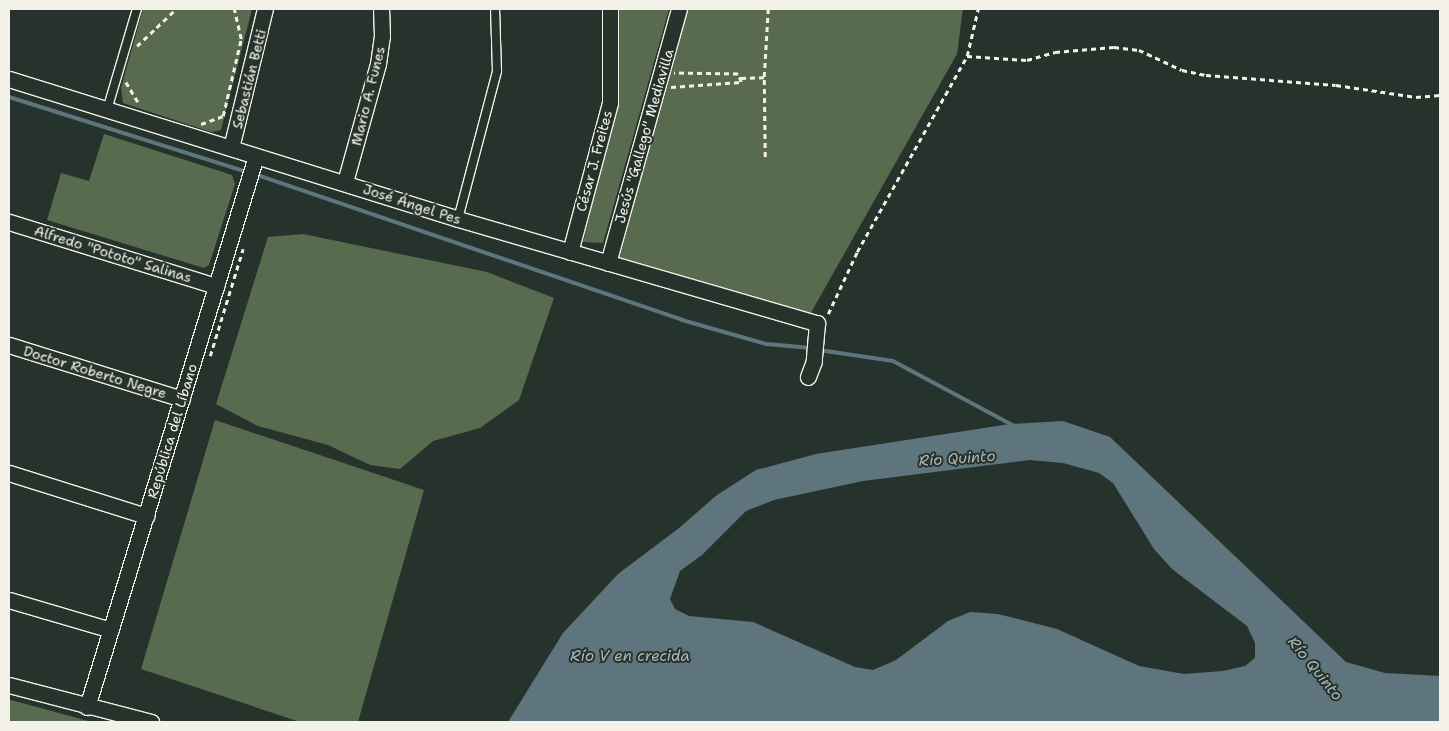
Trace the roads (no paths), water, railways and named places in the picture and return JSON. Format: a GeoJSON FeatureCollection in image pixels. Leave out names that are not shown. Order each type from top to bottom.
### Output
{"type":"FeatureCollection","features":[{"type":"Feature","properties":{"kind":"street","name":"Sebastián Betti"},"geometry":{"type":"LineString","coordinates":[[231,148],[265,9]]}},
{"type":"Feature","properties":{"kind":"street","name":"Mario A. Funes"},"geometry":{"type":"LineString","coordinates":[[345,182],[378,64],[382,36],[381,9]]}},
{"type":"Feature","properties":{"kind":"street","name":"César J. Freites"},"geometry":{"type":"LineString","coordinates":[[570,252],[610,103],[610,9]]}},
{"type":"Feature","properties":{"kind":"street","name":"Jesús \"Gallego\" Mediavilla"},"geometry":{"type":"LineString","coordinates":[[608,263],[679,9]]}},
{"type":"Feature","properties":{"kind":"street","name":"José Ángel Pes"},"geometry":{"type":"LineString","coordinates":[[9,79],[345,182],[458,219],[817,328],[814,361],[808,377]]}},
{"type":"Feature","properties":{"kind":"street","name":"República del Líbano"},"geometry":{"type":"LineString","coordinates":[[87,707],[256,156]]}},
{"type":"Feature","properties":{"kind":"street","name":"Alfredo \"Pototo\" Salinas"},"geometry":{"type":"LineString","coordinates":[[9,222],[216,286]]}},
{"type":"Feature","properties":{"kind":"street","name":"Doctor Roberto Negre"},"geometry":{"type":"LineString","coordinates":[[9,345],[182,399]]}},
{"type":"Feature","properties":{"kind":"street"},"geometry":{"type":"LineString","coordinates":[[9,473],[146,516]]}},
{"type":"Feature","properties":{"kind":"street"},"geometry":{"type":"LineString","coordinates":[[9,600],[111,630]]}},
{"type":"Feature","properties":{"kind":"street"},"geometry":{"type":"LineString","coordinates":[[9,685],[150,722]]}},
{"type":"Feature","properties":{"kind":"lane"},"geometry":{"type":"LineString","coordinates":[[107,110],[136,9]]}},
{"type":"Feature","properties":{"kind":"lane"},"geometry":{"type":"LineString","coordinates":[[458,219],[497,71],[495,9]]}},
{"type":"Feature","properties":{"kind":"water","name":"Río V en crecida"},"geometry":{"type":"Polygon","coordinates":[[[1063,421],[1110,437],[1346,662],[1385,673],[1440,676],[1440,722],[508,722],[563,633],[618,574],[679,528],[717,495],[756,470],[816,454],[1010,424],[1063,421]],[[1030,460],[863,481],[774,500],[746,511],[702,555],[680,571],[670,599],[675,609],[689,616],[753,622],[855,667],[873,670],[896,660],[948,621],[970,612],[998,614],[1057,629],[1139,666],[1184,674],[1223,671],[1245,666],[1255,658],[1255,643],[1247,626],[1172,569],[1154,549],[1113,483],[1099,473],[1063,463],[1030,460]]]}},
{"type":"Feature","properties":{"kind":"waterway"},"geometry":{"type":"LineString","coordinates":[[9,97],[247,172]]}},
{"type":"Feature","properties":{"kind":"waterway"},"geometry":{"type":"LineString","coordinates":[[254,174],[682,320],[766,344],[812,348]]}},
{"type":"Feature","properties":{"kind":"waterway"},"geometry":{"type":"LineString","coordinates":[[819,350],[893,361],[1014,426]]}},
{"type":"Feature","properties":{"kind":"water label","name":"Río Quinto"},"geometry":{"type":"Point","coordinates":[957,459]}},
{"type":"Feature","properties":{"kind":"water label","name":"Río Quinto"},"geometry":{"type":"Point","coordinates":[1315,669]}}]}
